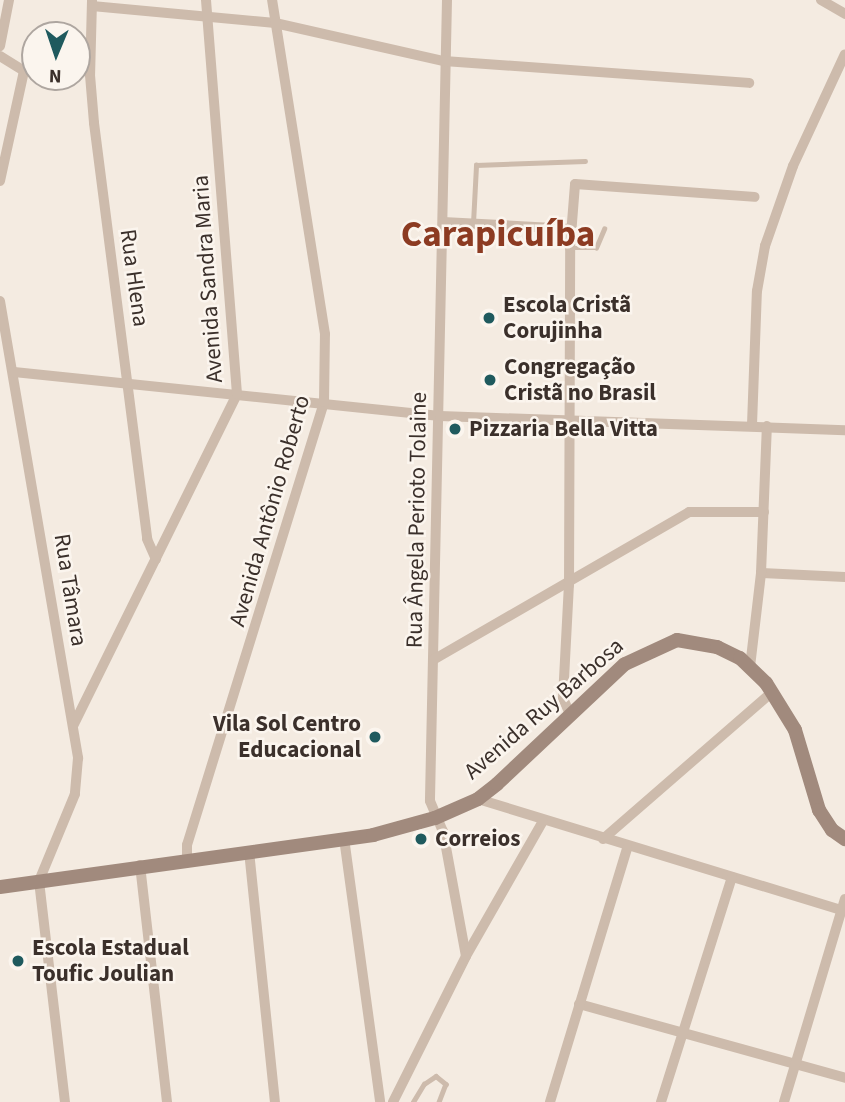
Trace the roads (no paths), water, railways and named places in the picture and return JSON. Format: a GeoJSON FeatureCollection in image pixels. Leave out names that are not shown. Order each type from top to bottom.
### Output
{"type":"FeatureCollection","features":[{"type":"Feature","properties":{"kind":"street"},"geometry":{"type":"LineString","coordinates":[[0,46],[1,23],[9,0]]}},
{"type":"Feature","properties":{"kind":"street","name":"Avenida Sandra Maria"},"geometry":{"type":"LineString","coordinates":[[73,727],[237,394],[206,0]]}},
{"type":"Feature","properties":{"kind":"street","name":"Avenida Antônio Roberto"},"geometry":{"type":"LineString","coordinates":[[187,859],[187,845],[324,402],[326,334],[272,0]]}},
{"type":"Feature","properties":{"kind":"street","name":"Rua Ângela Perioto Tolaine"},"geometry":{"type":"LineString","coordinates":[[447,0],[430,801],[435,818],[443,831],[466,956]]}},
{"type":"Feature","properties":{"kind":"street"},"geometry":{"type":"LineString","coordinates":[[821,0],[845,14]]}},
{"type":"Feature","properties":{"kind":"street"},"geometry":{"type":"LineString","coordinates":[[92,3],[275,23],[444,61],[749,83]]}},
{"type":"Feature","properties":{"kind":"street","name":"Rua Hlena"},"geometry":{"type":"LineString","coordinates":[[91,39],[92,3]]}},
{"type":"Feature","properties":{"kind":"street"},"geometry":{"type":"LineString","coordinates":[[752,425],[757,291],[765,246],[793,166],[840,76],[845,54]]}},
{"type":"Feature","properties":{"kind":"street"},"geometry":{"type":"LineString","coordinates":[[0,56],[21,67]]}},
{"type":"Feature","properties":{"kind":"street","name":"Rua Hlena"},"geometry":{"type":"LineString","coordinates":[[91,83],[147,539],[156,559]]}},
{"type":"Feature","properties":{"kind":"street"},"geometry":{"type":"LineString","coordinates":[[0,181],[24,91]]}},
{"type":"Feature","properties":{"kind":"street"},"geometry":{"type":"LineString","coordinates":[[570,714],[563,698],[569,585],[570,248],[575,184],[755,197]]}},
{"type":"Feature","properties":{"kind":"street"},"geometry":{"type":"LineString","coordinates":[[443,222],[572,229]]}},
{"type":"Feature","properties":{"kind":"street","name":"Rua Tâmara"},"geometry":{"type":"LineString","coordinates":[[0,301],[3,332],[14,372],[78,758],[75,794],[39,881]]}},
{"type":"Feature","properties":{"kind":"street"},"geometry":{"type":"LineString","coordinates":[[14,372],[440,416],[845,430]]}},
{"type":"Feature","properties":{"kind":"street"},"geometry":{"type":"LineString","coordinates":[[750,667],[761,573],[766,426]]}},
{"type":"Feature","properties":{"kind":"street"},"geometry":{"type":"LineString","coordinates":[[433,660],[569,585],[689,512],[764,512]]}},
{"type":"Feature","properties":{"kind":"street"},"geometry":{"type":"LineString","coordinates":[[761,573],[845,577]]}},
{"type":"Feature","properties":{"kind":"street","name":"Avenida Ruy Barbosa"},"geometry":{"type":"LineString","coordinates":[[0,887],[344,838],[435,818],[478,799],[625,664],[660,644],[699,642],[740,658],[773,691],[795,730],[819,810],[832,830],[845,839]]}},
{"type":"Feature","properties":{"kind":"street"},"geometry":{"type":"LineString","coordinates":[[603,839],[773,691]]}},
{"type":"Feature","properties":{"kind":"street"},"geometry":{"type":"LineString","coordinates":[[478,799],[627,848],[843,911]]}},
{"type":"Feature","properties":{"kind":"street"},"geometry":{"type":"LineString","coordinates":[[393,1102],[466,956],[543,821]]}},
{"type":"Feature","properties":{"kind":"street"},"geometry":{"type":"LineString","coordinates":[[344,838],[380,1102]]}},
{"type":"Feature","properties":{"kind":"street"},"geometry":{"type":"LineString","coordinates":[[550,1102],[627,848]]}},
{"type":"Feature","properties":{"kind":"street"},"geometry":{"type":"LineString","coordinates":[[249,851],[275,1102]]}},
{"type":"Feature","properties":{"kind":"street"},"geometry":{"type":"LineString","coordinates":[[141,865],[167,1102]]}},
{"type":"Feature","properties":{"kind":"street"},"geometry":{"type":"LineString","coordinates":[[661,1102],[732,877]]}},
{"type":"Feature","properties":{"kind":"street"},"geometry":{"type":"LineString","coordinates":[[39,881],[65,1102]]}},
{"type":"Feature","properties":{"kind":"street"},"geometry":{"type":"LineString","coordinates":[[784,1102],[845,899]]}},
{"type":"Feature","properties":{"kind":"street"},"geometry":{"type":"LineString","coordinates":[[579,1004],[845,1078]]}},
{"type":"Feature","properties":{"kind":"lane"},"geometry":{"type":"LineString","coordinates":[[473,223],[476,164],[585,161]]}},
{"type":"Feature","properties":{"kind":"lane"},"geometry":{"type":"LineString","coordinates":[[570,248],[597,248],[604,229]]}},
{"type":"Feature","properties":{"kind":"lane"},"geometry":{"type":"LineString","coordinates":[[413,1102],[424,1084],[436,1076],[446,1084],[439,1102]]}},
{"type":"Feature","properties":{"kind":"place","name":"Escola Cristã Corujinha"},"geometry":{"type":"Point","coordinates":[489,318]}},
{"type":"Feature","properties":{"kind":"place","name":"Congregação Cristã no Brasil"},"geometry":{"type":"Point","coordinates":[490,380]}},
{"type":"Feature","properties":{"kind":"place","name":"Pizzaria Bella Vitta"},"geometry":{"type":"Point","coordinates":[455,429]}},
{"type":"Feature","properties":{"kind":"place","name":"Vila Sol Centro Educacional"},"geometry":{"type":"Point","coordinates":[375,737]}},
{"type":"Feature","properties":{"kind":"place","name":"Correios"},"geometry":{"type":"Point","coordinates":[421,839]}},
{"type":"Feature","properties":{"kind":"place","name":"Escola Estadual Toufic Joulian"},"geometry":{"type":"Point","coordinates":[18,961]}},
{"type":"Feature","properties":{"kind":"district","name":"Carapicuíba"},"geometry":{"type":"Point","coordinates":[498,235]}}]}
